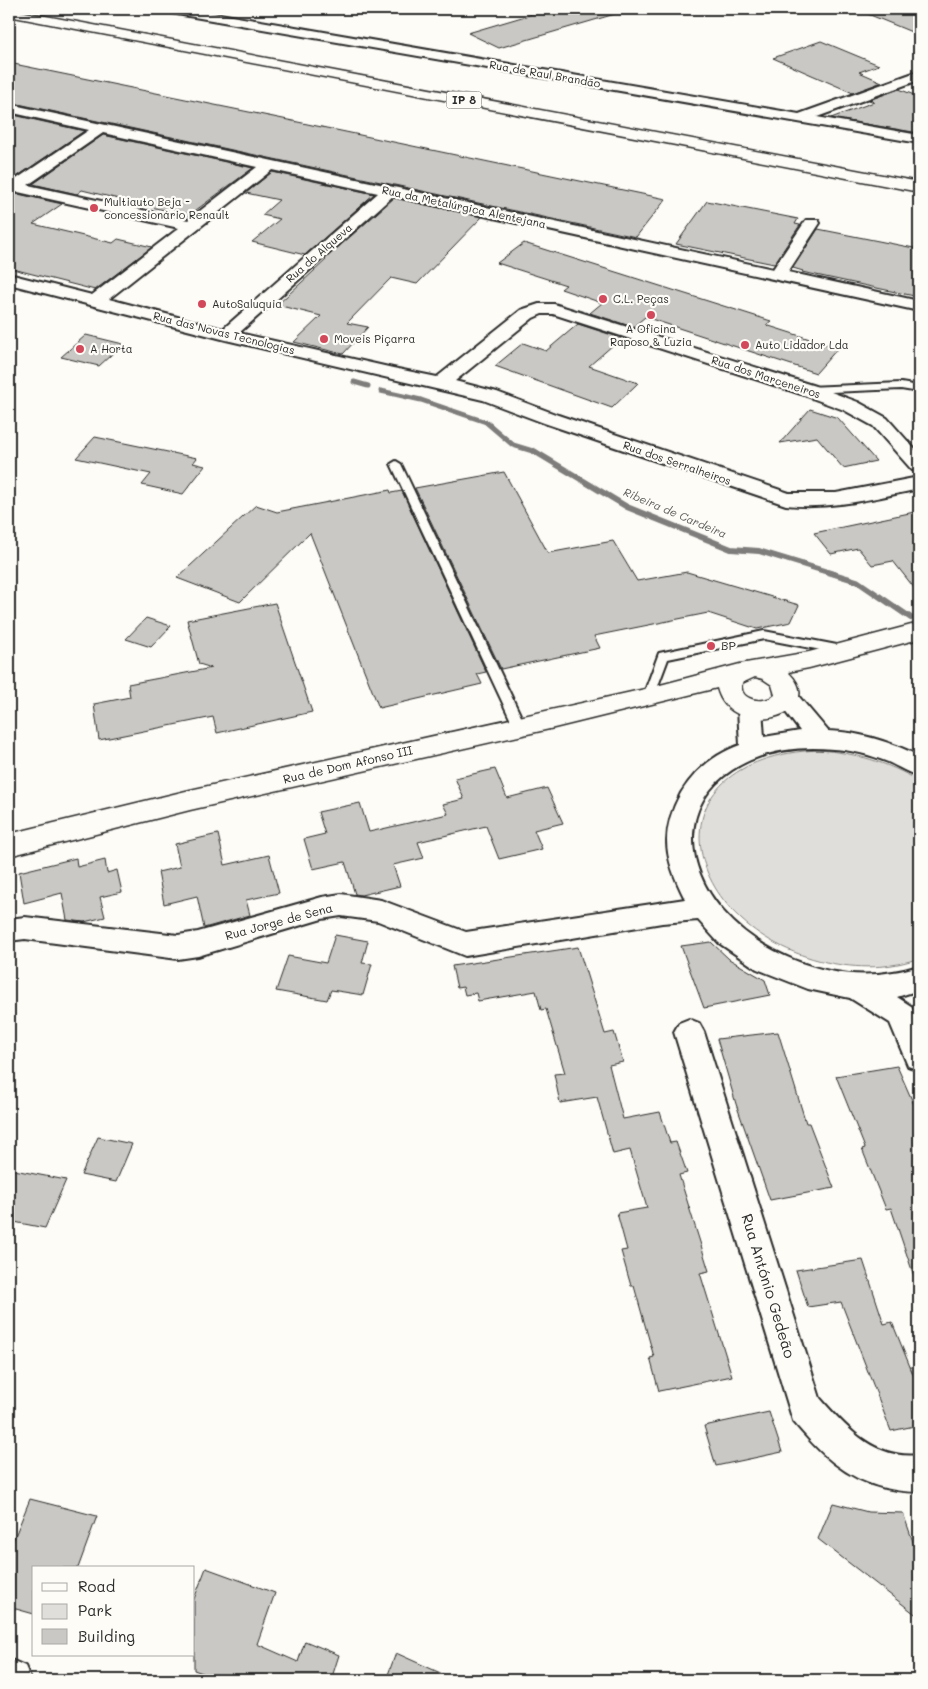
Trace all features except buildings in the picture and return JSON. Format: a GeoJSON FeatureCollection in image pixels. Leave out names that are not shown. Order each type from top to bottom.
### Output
{"type":"FeatureCollection","features":[{"type":"Feature","properties":{"kind":"main road","name":"IP 8"},"geometry":{"type":"LineString","coordinates":[[9,12],[919,187]]}},
{"type":"Feature","properties":{"kind":"main road","name":"Rua de Dom Afonso III"},"geometry":{"type":"LineString","coordinates":[[9,845],[102,820],[520,727],[688,687],[743,688],[808,660],[919,631]]}},
{"type":"Feature","properties":{"kind":"main road"},"geometry":{"type":"LineString","coordinates":[[787,694],[785,684],[773,674],[743,688],[759,711],[777,708],[787,694],[808,660]]}},
{"type":"Feature","properties":{"kind":"street","name":"Rua de Raul Brandão"},"geometry":{"type":"LineString","coordinates":[[171,9],[919,139]]}},
{"type":"Feature","properties":{"kind":"street"},"geometry":{"type":"LineString","coordinates":[[801,118],[919,75]]}},
{"type":"Feature","properties":{"kind":"street","name":"Rua da Metalúrgica Alentejana"},"geometry":{"type":"LineString","coordinates":[[9,108],[919,306]]}},
{"type":"Feature","properties":{"kind":"street"},"geometry":{"type":"LineString","coordinates":[[12,189],[101,128]]}},
{"type":"Feature","properties":{"kind":"street"},"geometry":{"type":"LineString","coordinates":[[96,301],[270,164]]}},
{"type":"Feature","properties":{"kind":"street"},"geometry":{"type":"LineString","coordinates":[[12,189],[192,226]]}},
{"type":"Feature","properties":{"kind":"street","name":"Rua do Alqueva"},"geometry":{"type":"LineString","coordinates":[[226,335],[390,191]]}},
{"type":"Feature","properties":{"kind":"street"},"geometry":{"type":"LineString","coordinates":[[778,275],[812,223]]}},
{"type":"Feature","properties":{"kind":"street","name":"Rua das Novas Tecnologias"},"geometry":{"type":"LineString","coordinates":[[9,279],[226,335],[393,374],[440,383]]}},
{"type":"Feature","properties":{"kind":"street","name":"Rua dos Marceneiros"},"geometry":{"type":"LineString","coordinates":[[440,383],[527,314],[546,308],[561,310],[808,390],[851,406],[880,422],[919,466]]}},
{"type":"Feature","properties":{"kind":"street","name":"Rua dos Serralheiros"},"geometry":{"type":"LineString","coordinates":[[440,383],[490,396],[588,432],[786,499],[821,501],[919,483]]}},
{"type":"Feature","properties":{"kind":"street"},"geometry":{"type":"LineString","coordinates":[[743,688],[752,748]]}},
{"type":"Feature","properties":{"kind":"street"},"geometry":{"type":"LineString","coordinates":[[787,694],[820,738]]}},
{"type":"Feature","properties":{"kind":"street"},"geometry":{"type":"LineString","coordinates":[[919,767],[900,757],[860,744],[820,738],[785,740],[752,748],[722,764],[698,785],[683,812],[679,843],[686,876],[703,908],[727,934],[758,956],[793,973],[832,984],[858,988],[907,983],[919,978]]}},
{"type":"Feature","properties":{"kind":"street"},"geometry":{"type":"LineString","coordinates":[[662,912],[686,876]]}},
{"type":"Feature","properties":{"kind":"street","name":"Rua Jorge de Sena"},"geometry":{"type":"LineString","coordinates":[[9,930],[25,928],[178,947],[198,944],[322,908],[361,906],[465,944],[662,912],[703,908]]}},
{"type":"Feature","properties":{"kind":"street"},"geometry":{"type":"LineString","coordinates":[[858,988],[901,1016],[919,1057]]}},
{"type":"Feature","properties":{"kind":"street","name":"Rua António Gedeão"},"geometry":{"type":"LineString","coordinates":[[689,1032],[806,1408],[832,1439],[847,1453],[864,1464],[882,1469],[913,1474],[919,1473]]}},
{"type":"Feature","properties":{"kind":"lane"},"geometry":{"type":"LineString","coordinates":[[808,390],[901,386],[919,389]]}},
{"type":"Feature","properties":{"kind":"lane"},"geometry":{"type":"LineString","coordinates":[[396,464],[520,727]]}},
{"type":"Feature","properties":{"kind":"lane"},"geometry":{"type":"LineString","coordinates":[[649,696],[663,656],[764,635],[842,650]]}},
{"type":"Feature","properties":{"kind":"green space"},"geometry":{"type":"Polygon","coordinates":[[[819,750],[846,753],[871,760],[907,774],[919,781],[919,958],[885,966],[850,966],[826,962],[776,944],[738,916],[712,883],[701,847],[704,812],[724,782],[762,760],[819,750]]]}},
{"type":"Feature","properties":{"kind":"waterway"},"geometry":{"type":"LineString","coordinates":[[354,382],[368,386]]}},
{"type":"Feature","properties":{"kind":"waterway","name":"Ribeira de Cardeira"},"geometry":{"type":"LineString","coordinates":[[381,391],[421,400],[486,422],[513,445],[535,452]]}},
{"type":"Feature","properties":{"kind":"waterway","name":"Ribeira de Cardeira"},"geometry":{"type":"LineString","coordinates":[[535,452],[627,507],[731,549],[759,551],[857,581],[911,618]]}},
{"type":"Feature","properties":{"kind":"place","name":"Multiauto Beja - concessionário Renault"},"geometry":{"type":"Point","coordinates":[94,208]}},
{"type":"Feature","properties":{"kind":"place","name":"C.L. Peças"},"geometry":{"type":"Point","coordinates":[603,299]}},
{"type":"Feature","properties":{"kind":"place","name":"AutoSaluquia"},"geometry":{"type":"Point","coordinates":[202,304]}},
{"type":"Feature","properties":{"kind":"place","name":"A Oficina Raposo & Luzia"},"geometry":{"type":"Point","coordinates":[651,315]}},
{"type":"Feature","properties":{"kind":"place","name":"Moveis Piçarra"},"geometry":{"type":"Point","coordinates":[324,339]}},
{"type":"Feature","properties":{"kind":"place","name":"Auto Lidador Lda"},"geometry":{"type":"Point","coordinates":[745,345]}},
{"type":"Feature","properties":{"kind":"place","name":"A Horta"},"geometry":{"type":"Point","coordinates":[80,349]}},
{"type":"Feature","properties":{"kind":"place","name":"BP"},"geometry":{"type":"Point","coordinates":[711,646]}}]}
